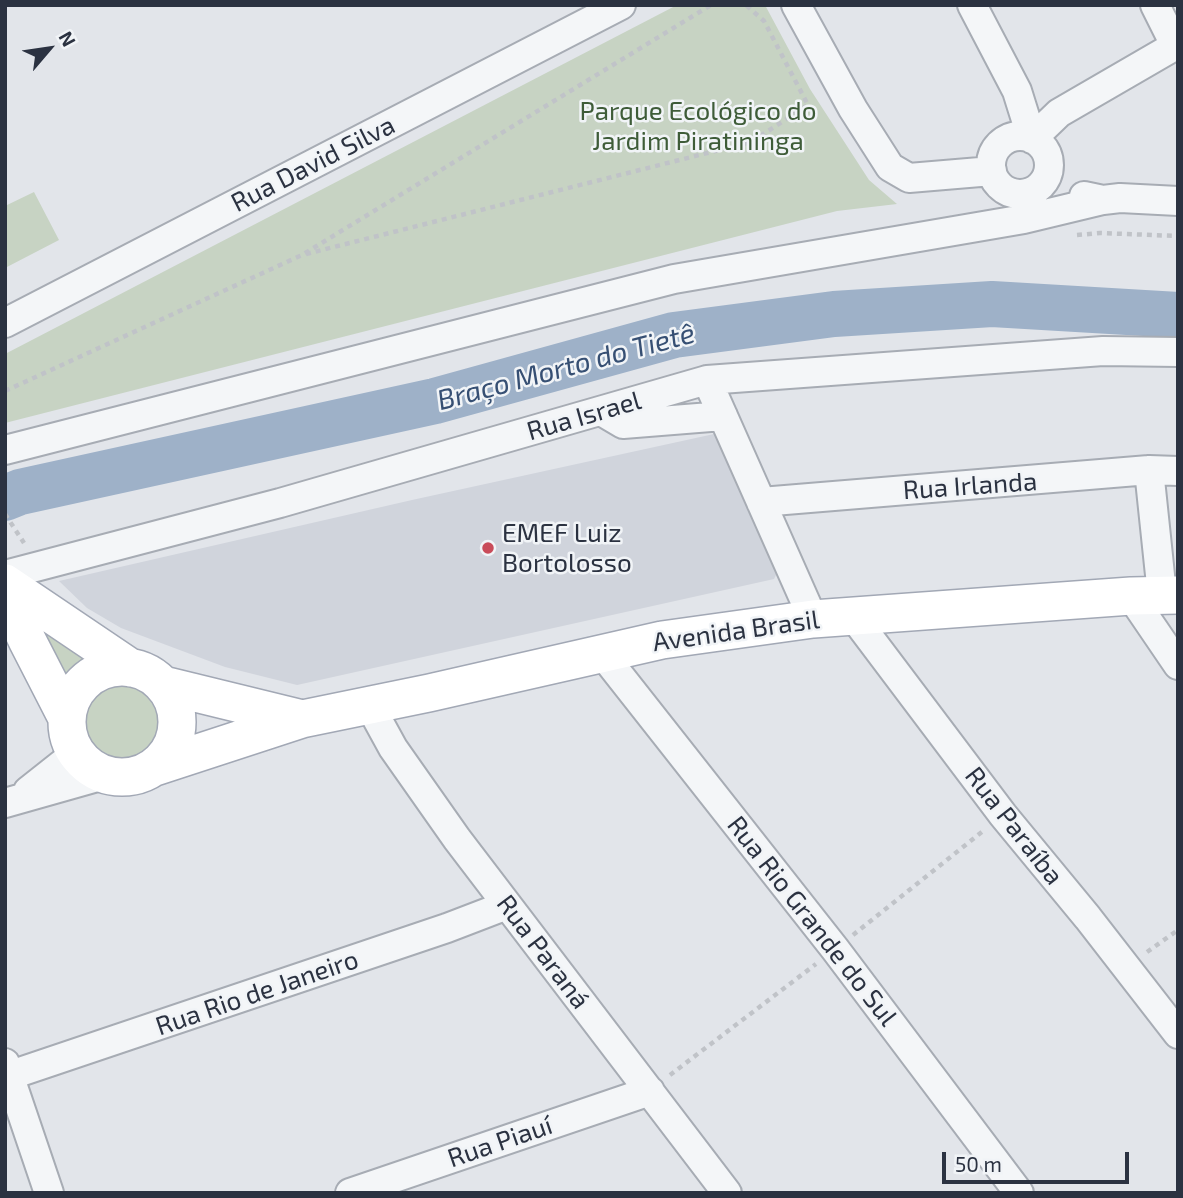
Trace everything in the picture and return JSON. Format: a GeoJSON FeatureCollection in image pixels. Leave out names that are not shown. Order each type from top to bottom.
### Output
{"type":"FeatureCollection","features":[{"type":"Feature","properties":{"kind":"main road"},"geometry":{"type":"LineString","coordinates":[[5,584],[131,668],[148,674],[163,685],[173,701],[177,719],[176,737],[168,754],[155,767],[139,775],[121,778],[103,775],[87,766],[68,736],[67,718],[71,700],[81,685],[96,674],[113,667],[131,668]]}},
{"type":"Feature","properties":{"kind":"main road"},"geometry":{"type":"LineString","coordinates":[[5,584],[22,631],[67,718]]}},
{"type":"Feature","properties":{"kind":"main road","name":"Avenida Brasil"},"geometry":{"type":"LineString","coordinates":[[155,767],[302,719],[662,640],[813,619],[1157,595]]}},
{"type":"Feature","properties":{"kind":"main road","name":"Avenida Brasil"},"geometry":{"type":"LineString","coordinates":[[163,685],[302,719]]}},
{"type":"Feature","properties":{"kind":"street","name":"Rua David Silva"},"geometry":{"type":"LineString","coordinates":[[5,323],[621,5]]}},
{"type":"Feature","properties":{"kind":"street"},"geometry":{"type":"LineString","coordinates":[[796,5],[853,109],[890,167],[909,178],[992,171]]}},
{"type":"Feature","properties":{"kind":"street"},"geometry":{"type":"LineString","coordinates":[[972,5],[1017,91],[1032,139]]}},
{"type":"Feature","properties":{"kind":"street"},"geometry":{"type":"LineString","coordinates":[[1032,139],[1059,113],[1177,44],[1155,5]]}},
{"type":"Feature","properties":{"kind":"street"},"geometry":{"type":"LineString","coordinates":[[1014,137],[1032,139],[1039,144],[1048,160],[1046,178],[1041,186],[1025,194],[1014,194],[998,184],[992,171],[992,156],[1005,141],[1014,137]]}},
{"type":"Feature","properties":{"kind":"street"},"geometry":{"type":"LineString","coordinates":[[1041,186],[1103,200]]}},
{"type":"Feature","properties":{"kind":"street"},"geometry":{"type":"LineString","coordinates":[[5,450],[674,279],[1024,219],[1103,200],[1120,198],[1178,201]]}},
{"type":"Feature","properties":{"kind":"street","name":"Rua Israel"},"geometry":{"type":"LineString","coordinates":[[5,575],[279,503],[707,380],[1103,351],[1178,352]]}},
{"type":"Feature","properties":{"kind":"street"},"geometry":{"type":"LineString","coordinates":[[707,380],[813,619]]}},
{"type":"Feature","properties":{"kind":"street"},"geometry":{"type":"LineString","coordinates":[[601,411],[624,424],[723,416]]}},
{"type":"Feature","properties":{"kind":"street"},"geometry":{"type":"LineString","coordinates":[[1149,470],[1157,595],[1178,665]]}},
{"type":"Feature","properties":{"kind":"street","name":"Rua Irlanda"},"geometry":{"type":"LineString","coordinates":[[761,502],[1149,470],[1178,471]]}},
{"type":"Feature","properties":{"kind":"street","name":"Rua Paraíba"},"geometry":{"type":"LineString","coordinates":[[853,616],[1003,815],[1178,1034]]}},
{"type":"Feature","properties":{"kind":"street","name":"Rua Rio Grande do Sul"},"geometry":{"type":"LineString","coordinates":[[601,652],[835,949],[1019,1193]]}},
{"type":"Feature","properties":{"kind":"street","name":"Rua Paraná"},"geometry":{"type":"LineString","coordinates":[[370,706],[393,748],[457,839],[726,1193]]}},
{"type":"Feature","properties":{"kind":"street"},"geometry":{"type":"LineString","coordinates":[[11,801],[76,752]]}},
{"type":"Feature","properties":{"kind":"street"},"geometry":{"type":"LineString","coordinates":[[11,801],[103,775]]}},
{"type":"Feature","properties":{"kind":"street","name":"Rua Rio de Janeiro"},"geometry":{"type":"LineString","coordinates":[[7,1072],[447,928],[507,905]]}},
{"type":"Feature","properties":{"kind":"street"},"geometry":{"type":"LineString","coordinates":[[7,1072],[49,1193]]}},
{"type":"Feature","properties":{"kind":"street","name":"Rua Piauí"},"geometry":{"type":"LineString","coordinates":[[350,1193],[650,1091]]}},
{"type":"Feature","properties":{"kind":"path"},"geometry":{"type":"LineString","coordinates":[[5,391],[302,255],[711,5]]}},
{"type":"Feature","properties":{"kind":"path"},"geometry":{"type":"LineString","coordinates":[[302,255],[751,142],[808,105],[764,21],[746,5]]}},
{"type":"Feature","properties":{"kind":"path"},"geometry":{"type":"LineString","coordinates":[[5,514],[16,533]]}},
{"type":"Feature","properties":{"kind":"path"},"geometry":{"type":"LineString","coordinates":[[1126,966],[1178,930]]}},
{"type":"Feature","properties":{"kind":"shaded area","name":"EMEF Luiz Bortolosso"},"geometry":{"type":"Polygon","coordinates":[[[714,434],[719,436],[779,569],[774,579],[297,685],[225,667],[121,628],[87,608],[59,581],[412,500],[714,434]]]}},
{"type":"Feature","properties":{"kind":"green space","name":"Parque Ecológico do Jardim Piratininga"},"geometry":{"type":"Polygon","coordinates":[[[677,5],[765,5],[810,89],[869,180],[897,204],[837,211],[5,423],[5,354],[677,5]]]}},
{"type":"Feature","properties":{"kind":"green space"},"geometry":{"type":"Polygon","coordinates":[[[34,192],[59,240],[5,268],[5,206],[34,192]]]}},
{"type":"Feature","properties":{"kind":"green space"},"geometry":{"type":"Polygon","coordinates":[[[25,610],[91,660],[67,687],[25,610]]]}},
{"type":"Feature","properties":{"kind":"green space"},"geometry":{"type":"Polygon","coordinates":[[[117,684],[131,684],[145,690],[156,701],[162,722],[159,737],[151,749],[131,760],[117,760],[103,754],[92,743],[86,729],[86,715],[92,701],[103,690],[117,684]]]}},
{"type":"Feature","properties":{"kind":"waterway","name":"Braço Morto do Tietê"},"geometry":{"type":"LineString","coordinates":[[5,498],[20,492],[435,401],[674,335],[834,314],[992,304],[1178,315]]}},
{"type":"Feature","properties":{"kind":"place","name":"EMEF Luiz Bortolosso"},"geometry":{"type":"Point","coordinates":[488,548]}}]}
